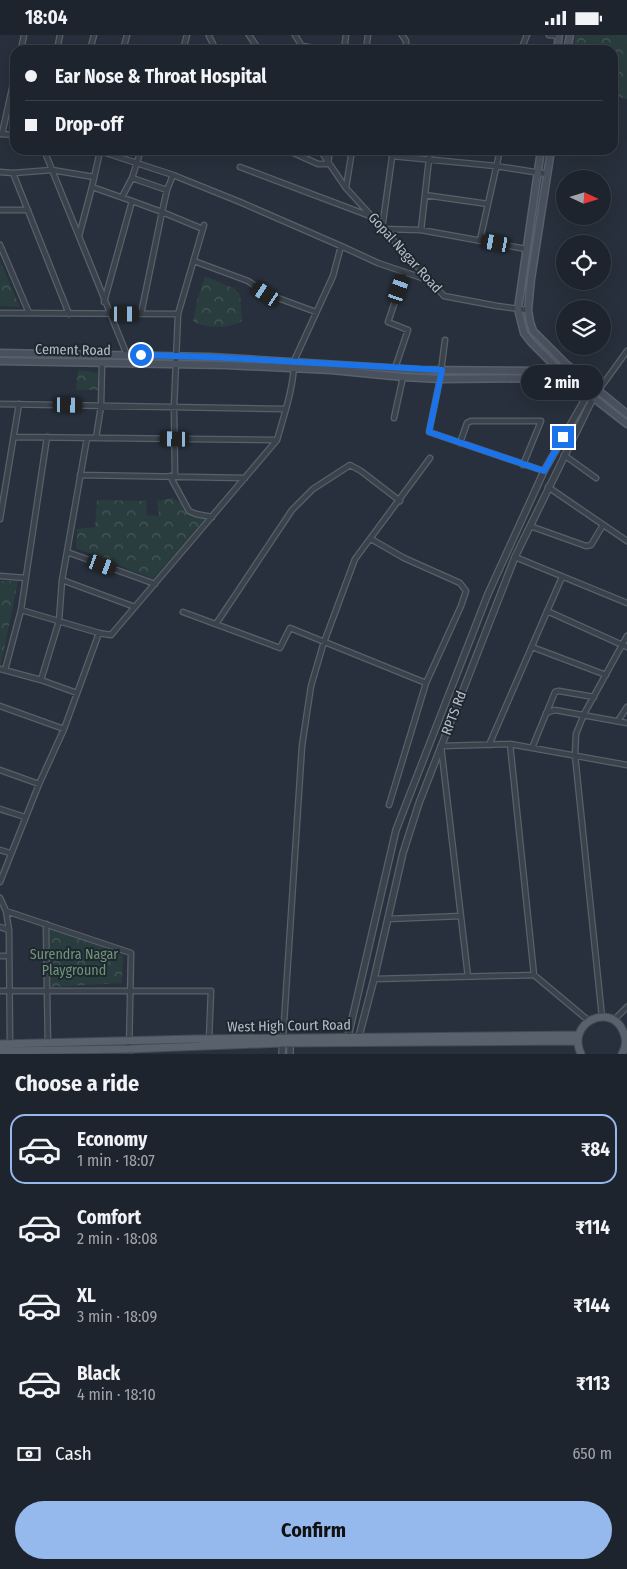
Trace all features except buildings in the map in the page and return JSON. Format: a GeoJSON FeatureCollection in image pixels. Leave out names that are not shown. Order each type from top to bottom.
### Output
{"type":"FeatureCollection","features":[{"type":"Feature","properties":{"kind":"main road"},"geometry":{"type":"LineString","coordinates":[[540,155],[518,309],[524,333],[561,372],[627,424]]}},
{"type":"Feature","properties":{"kind":"main road"},"geometry":{"type":"LineString","coordinates":[[550,155],[531,279],[528,310],[533,331],[569,366],[627,414]]}},
{"type":"Feature","properties":{"kind":"main road","name":"Cement Road"},"geometry":{"type":"LineString","coordinates":[[0,353],[176,356],[442,370],[561,372]]}},
{"type":"Feature","properties":{"kind":"main road","name":"Cement Road"},"geometry":{"type":"LineString","coordinates":[[0,361],[226,365],[331,370],[440,379],[551,378],[561,372]]}},
{"type":"Feature","properties":{"kind":"main road"},"geometry":{"type":"LineString","coordinates":[[561,372],[569,366]]}},
{"type":"Feature","properties":{"kind":"main road"},"geometry":{"type":"LineString","coordinates":[[581,1054],[578,1038],[581,1029],[589,1021],[602,1017],[618,1024],[626,1037],[622,1054]]}},
{"type":"Feature","properties":{"kind":"main road","name":"West High Court Road"},"geometry":{"type":"LineString","coordinates":[[129,1048],[209,1039],[578,1038]]}},
{"type":"Feature","properties":{"kind":"main road","name":"West High Court Road"},"geometry":{"type":"LineString","coordinates":[[0,1044],[48,1047],[129,1048],[287,1040]]}},
{"type":"Feature","properties":{"kind":"main road","name":"West High Court Road"},"geometry":{"type":"LineString","coordinates":[[0,1051],[20,1052],[48,1047]]}},
{"type":"Feature","properties":{"kind":"street"},"geometry":{"type":"LineString","coordinates":[[549,35],[559,36]]}},
{"type":"Feature","properties":{"kind":"street"},"geometry":{"type":"LineString","coordinates":[[209,36],[214,45]]}},
{"type":"Feature","properties":{"kind":"street"},"geometry":{"type":"LineString","coordinates":[[1,134],[10,96]]}},
{"type":"Feature","properties":{"kind":"street"},"geometry":{"type":"LineString","coordinates":[[46,155],[127,355]]}},
{"type":"Feature","properties":{"kind":"street"},"geometry":{"type":"LineString","coordinates":[[79,238],[92,187],[97,155]]}},
{"type":"Feature","properties":{"kind":"street"},"geometry":{"type":"LineString","coordinates":[[113,155],[173,175],[240,202],[378,263],[431,281]]}},
{"type":"Feature","properties":{"kind":"street"},"geometry":{"type":"LineString","coordinates":[[122,197],[132,177],[139,155]]}},
{"type":"Feature","properties":{"kind":"street"},"geometry":{"type":"LineString","coordinates":[[298,155],[318,164],[328,164],[329,155]]}},
{"type":"Feature","properties":{"kind":"street","name":"Gopal Nagar Road"},"geometry":{"type":"LineString","coordinates":[[323,155],[346,188],[444,296],[528,310]]}},
{"type":"Feature","properties":{"kind":"street"},"geometry":{"type":"LineString","coordinates":[[346,188],[351,155]]}},
{"type":"Feature","properties":{"kind":"street"},"geometry":{"type":"LineString","coordinates":[[421,230],[430,155]]}},
{"type":"Feature","properties":{"kind":"street"},"geometry":{"type":"LineString","coordinates":[[480,240],[499,155]]}},
{"type":"Feature","properties":{"kind":"street"},"geometry":{"type":"LineString","coordinates":[[526,249],[421,230],[382,229],[392,156],[496,166],[547,174]]}},
{"type":"Feature","properties":{"kind":"street"},"geometry":{"type":"LineString","coordinates":[[240,167],[371,216]]}},
{"type":"Feature","properties":{"kind":"street"},"geometry":{"type":"LineString","coordinates":[[0,172],[13,173],[52,169],[94,177]]}},
{"type":"Feature","properties":{"kind":"street"},"geometry":{"type":"LineString","coordinates":[[13,173],[69,314]]}},
{"type":"Feature","properties":{"kind":"street"},"geometry":{"type":"LineString","coordinates":[[141,314],[167,190],[173,175]]}},
{"type":"Feature","properties":{"kind":"street"},"geometry":{"type":"LineString","coordinates":[[132,177],[167,190]]}},
{"type":"Feature","properties":{"kind":"street"},"geometry":{"type":"LineString","coordinates":[[92,187],[203,227],[178,314],[173,477],[189,511],[212,517]]}},
{"type":"Feature","properties":{"kind":"street"},"geometry":{"type":"LineString","coordinates":[[425,195],[488,204]]}},
{"type":"Feature","properties":{"kind":"street"},"geometry":{"type":"LineString","coordinates":[[104,302],[132,201]]}},
{"type":"Feature","properties":{"kind":"street"},"geometry":{"type":"LineString","coordinates":[[0,210],[28,210]]}},
{"type":"Feature","properties":{"kind":"street"},"geometry":{"type":"LineString","coordinates":[[0,245],[29,313]]}},
{"type":"Feature","properties":{"kind":"street"},"geometry":{"type":"LineString","coordinates":[[21,610],[111,635],[277,440],[294,369],[294,361],[333,275],[341,246]]}},
{"type":"Feature","properties":{"kind":"street"},"geometry":{"type":"LineString","coordinates":[[194,261],[248,281],[266,294],[316,312]]}},
{"type":"Feature","properties":{"kind":"street"},"geometry":{"type":"LineString","coordinates":[[395,368],[408,330],[388,322],[405,272]]}},
{"type":"Feature","properties":{"kind":"street"},"geometry":{"type":"LineString","coordinates":[[0,313],[178,314]]}},
{"type":"Feature","properties":{"kind":"street"},"geometry":{"type":"LineString","coordinates":[[445,339],[442,370],[429,432],[544,471]]}},
{"type":"Feature","properties":{"kind":"street"},"geometry":{"type":"LineString","coordinates":[[347,1040],[362,985],[380,895],[396,830],[488,594],[544,471],[590,396],[598,390],[625,359],[627,351]]}},
{"type":"Feature","properties":{"kind":"street"},"geometry":{"type":"LineString","coordinates":[[96,438],[101,406],[102,363]]}},
{"type":"Feature","properties":{"kind":"street"},"geometry":{"type":"LineString","coordinates":[[394,418],[403,377]]}},
{"type":"Feature","properties":{"kind":"street","name":"RPTS Rd"},"geometry":{"type":"LineString","coordinates":[[358,1040],[403,853],[419,803],[515,557],[590,396]]}},
{"type":"Feature","properties":{"kind":"street"},"geometry":{"type":"LineString","coordinates":[[0,404],[285,409]]}},
{"type":"Feature","properties":{"kind":"street"},"geometry":{"type":"LineString","coordinates":[[0,519],[19,404]]}},
{"type":"Feature","properties":{"kind":"street"},"geometry":{"type":"LineString","coordinates":[[460,443],[467,423],[470,421],[541,421],[523,465]]}},
{"type":"Feature","properties":{"kind":"street"},"geometry":{"type":"LineString","coordinates":[[15,437],[277,440]]}},
{"type":"Feature","properties":{"kind":"street"},"geometry":{"type":"LineString","coordinates":[[47,437],[21,610],[3,669],[78,693]]}},
{"type":"Feature","properties":{"kind":"street"},"geometry":{"type":"LineString","coordinates":[[41,680],[59,621],[62,580],[87,438]]}},
{"type":"Feature","properties":{"kind":"street"},"geometry":{"type":"LineString","coordinates":[[564,455],[596,478]]}},
{"type":"Feature","properties":{"kind":"street"},"geometry":{"type":"LineString","coordinates":[[290,1054],[287,1040],[302,746],[310,686],[355,559],[400,501],[430,458]]}},
{"type":"Feature","properties":{"kind":"street"},"geometry":{"type":"LineString","coordinates":[[216,624],[292,510],[313,489],[339,471],[350,465],[400,501]]}},
{"type":"Feature","properties":{"kind":"street"},"geometry":{"type":"LineString","coordinates":[[80,475],[245,478]]}},
{"type":"Feature","properties":{"kind":"street"},"geometry":{"type":"LineString","coordinates":[[548,487],[627,541]]}},
{"type":"Feature","properties":{"kind":"street"},"geometry":{"type":"LineString","coordinates":[[530,526],[586,546],[591,545],[603,525]]}},
{"type":"Feature","properties":{"kind":"street"},"geometry":{"type":"LineString","coordinates":[[371,539],[404,558],[460,583],[466,591],[426,683],[389,805]]}},
{"type":"Feature","properties":{"kind":"street"},"geometry":{"type":"LineString","coordinates":[[67,551],[154,584]]}},
{"type":"Feature","properties":{"kind":"street"},"geometry":{"type":"LineString","coordinates":[[515,557],[627,603]]}},
{"type":"Feature","properties":{"kind":"street"},"geometry":{"type":"LineString","coordinates":[[0,576],[26,578]]}},
{"type":"Feature","properties":{"kind":"street"},"geometry":{"type":"LineString","coordinates":[[489,745],[562,577]]}},
{"type":"Feature","properties":{"kind":"street"},"geometry":{"type":"LineString","coordinates":[[62,580],[135,607]]}},
{"type":"Feature","properties":{"kind":"street"},"geometry":{"type":"LineString","coordinates":[[547,611],[625,646]]}},
{"type":"Feature","properties":{"kind":"street"},"geometry":{"type":"LineString","coordinates":[[183,612],[280,648],[290,628],[426,683]]}},
{"type":"Feature","properties":{"kind":"street"},"geometry":{"type":"LineString","coordinates":[[0,882],[25,817],[64,729],[99,633]]}},
{"type":"Feature","properties":{"kind":"street"},"geometry":{"type":"LineString","coordinates":[[602,1017],[575,755],[576,734],[606,675],[625,646],[627,636]]}},
{"type":"Feature","properties":{"kind":"street"},"geometry":{"type":"LineString","coordinates":[[532,647],[606,675]]}},
{"type":"Feature","properties":{"kind":"street"},"geometry":{"type":"LineString","coordinates":[[532,748],[555,692],[559,691],[594,697]]}},
{"type":"Feature","properties":{"kind":"street"},"geometry":{"type":"LineString","coordinates":[[0,706],[64,729]]}},
{"type":"Feature","properties":{"kind":"street"},"geometry":{"type":"LineString","coordinates":[[618,721],[627,707]]}},
{"type":"Feature","properties":{"kind":"street"},"geometry":{"type":"LineString","coordinates":[[546,713],[555,710],[627,723]]}},
{"type":"Feature","properties":{"kind":"street"},"geometry":{"type":"LineString","coordinates":[[510,744],[534,975]]}},
{"type":"Feature","properties":{"kind":"street"},"geometry":{"type":"LineString","coordinates":[[468,977],[441,746],[510,744],[627,765]]}},
{"type":"Feature","properties":{"kind":"street"},"geometry":{"type":"LineString","coordinates":[[0,770],[39,784]]}},
{"type":"Feature","properties":{"kind":"street"},"geometry":{"type":"LineString","coordinates":[[0,809],[25,817]]}},
{"type":"Feature","properties":{"kind":"street"},"geometry":{"type":"LineString","coordinates":[[0,850],[10,853]]}},
{"type":"Feature","properties":{"kind":"street"},"geometry":{"type":"LineString","coordinates":[[0,898],[6,911],[9,930],[10,1044]]}},
{"type":"Feature","properties":{"kind":"street"},"geometry":{"type":"LineString","coordinates":[[6,911],[131,953],[129,1048]]}},
{"type":"Feature","properties":{"kind":"street"},"geometry":{"type":"LineString","coordinates":[[388,919],[461,916]]}},
{"type":"Feature","properties":{"kind":"street"},"geometry":{"type":"LineString","coordinates":[[46,924],[48,1047]]}},
{"type":"Feature","properties":{"kind":"street"},"geometry":{"type":"LineString","coordinates":[[0,927],[9,930]]}},
{"type":"Feature","properties":{"kind":"street"},"geometry":{"type":"LineString","coordinates":[[0,956],[9,956]]}},
{"type":"Feature","properties":{"kind":"street"},"geometry":{"type":"LineString","coordinates":[[374,979],[534,975],[589,1021]]}},
{"type":"Feature","properties":{"kind":"street"},"geometry":{"type":"LineString","coordinates":[[0,991],[211,991],[209,1039]]}},
{"type":"Feature","properties":{"kind":"street"},"geometry":{"type":"LineString","coordinates":[[614,1021],[627,1007]]}},
{"type":"Feature","properties":{"kind":"street"},"geometry":{"type":"LineString","coordinates":[[282,1054],[287,1040]]}},
{"type":"Feature","properties":{"kind":"green space"},"geometry":{"type":"Polygon","coordinates":[[[576,35],[627,35],[627,99],[618,97],[618,45],[573,45],[576,35]]]}},
{"type":"Feature","properties":{"kind":"green space"},"geometry":{"type":"Polygon","coordinates":[[[0,261],[20,307],[0,306],[0,261]]]}},
{"type":"Feature","properties":{"kind":"green space"},"geometry":{"type":"Polygon","coordinates":[[[205,276],[233,288],[240,294],[242,321],[218,327],[193,322],[205,276]]]}},
{"type":"Feature","properties":{"kind":"green space"},"geometry":{"type":"Polygon","coordinates":[[[78,370],[98,373],[98,390],[76,390],[78,370]]]}},
{"type":"Feature","properties":{"kind":"green space"},"geometry":{"type":"Polygon","coordinates":[[[172,498],[207,516],[153,579],[76,548],[77,529],[95,527],[97,500],[146,501],[147,515],[159,516],[157,501],[172,498]]]}},
{"type":"Feature","properties":{"kind":"green space"},"geometry":{"type":"Polygon","coordinates":[[[0,581],[18,581],[1,665],[0,665],[0,581]]]}},
{"type":"Feature","properties":{"kind":"green space","name":"Surendra Nagar Playground"},"geometry":{"type":"Polygon","coordinates":[[[50,929],[123,955],[122,983],[51,987],[50,929]]]}},
{"type":"Feature","properties":{"kind":"route"},"geometry":{"type":"LineString","coordinates":[[141,355],[294,361],[442,370],[429,432],[509,461],[544,471],[563,437]]}}]}
